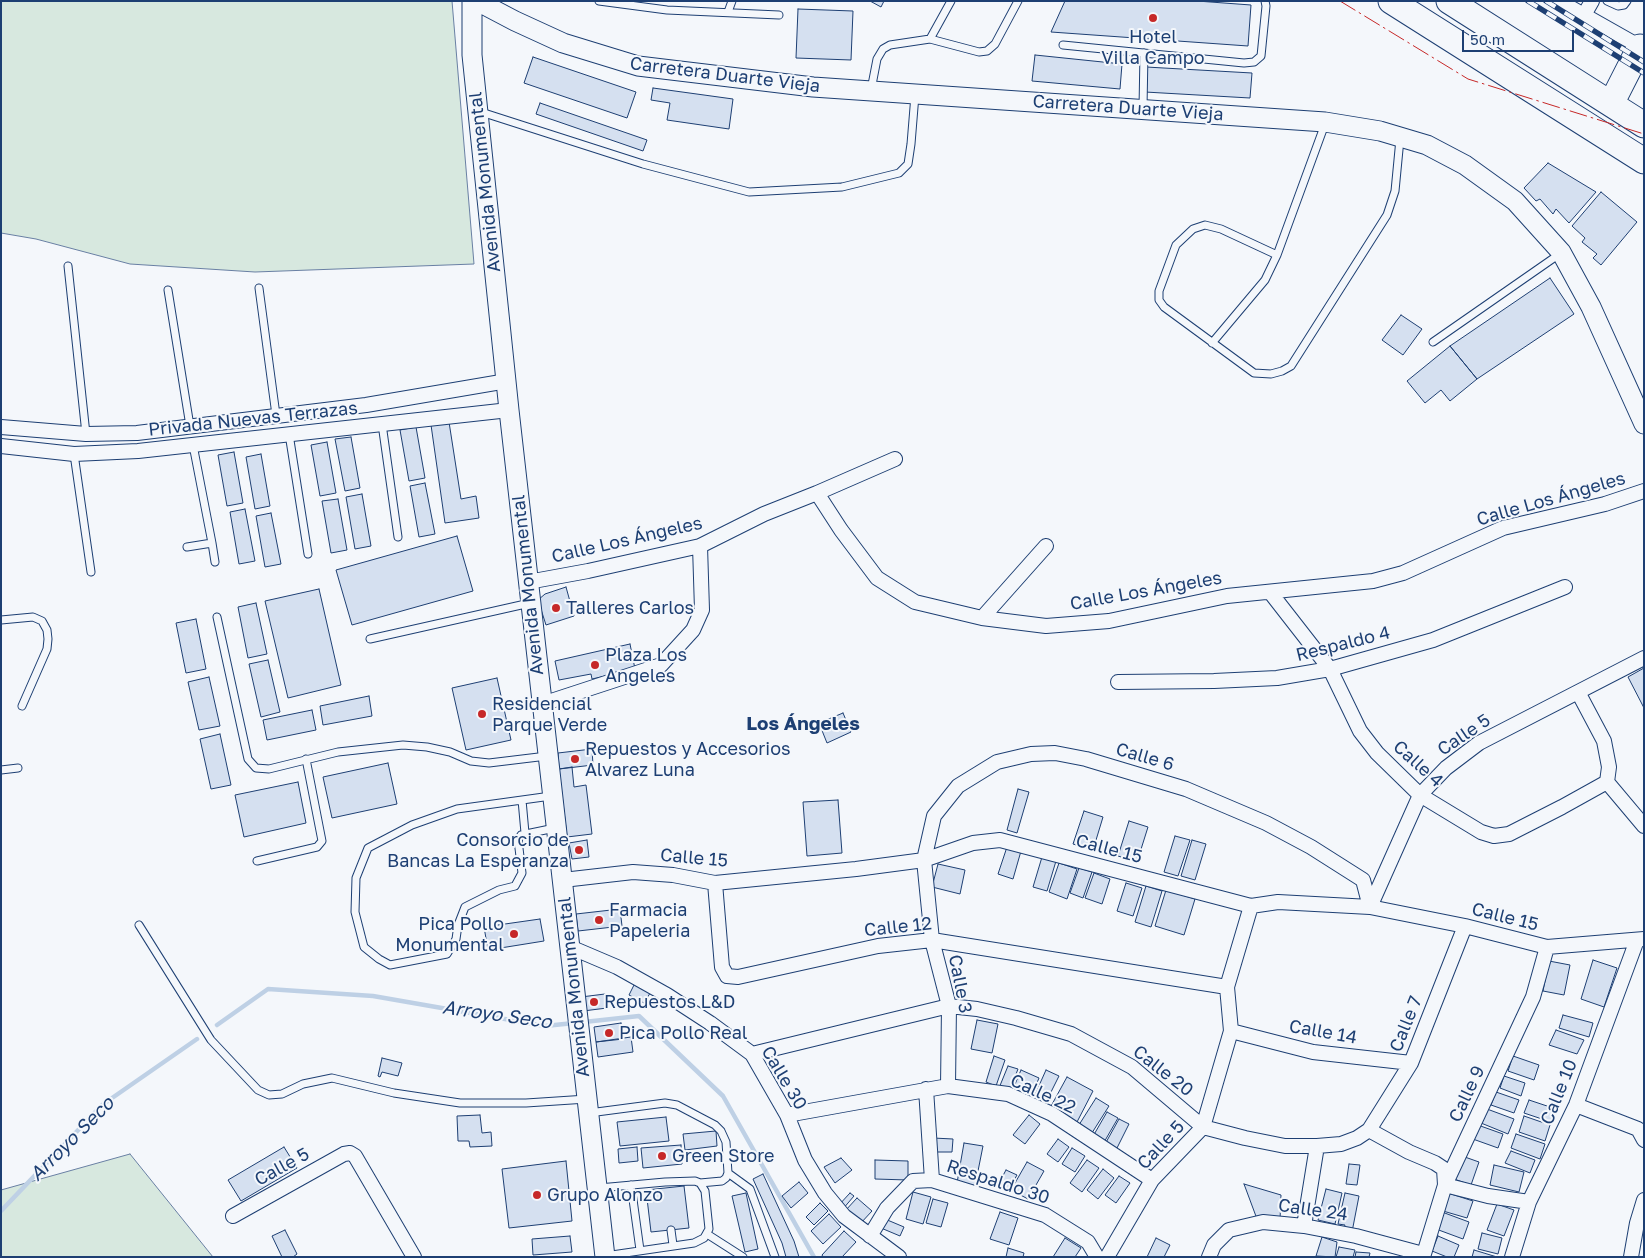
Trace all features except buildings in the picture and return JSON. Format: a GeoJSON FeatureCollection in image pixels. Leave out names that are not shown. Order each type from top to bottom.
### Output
{"type":"FeatureCollection","features":[{"type":"Feature","properties":{"kind":"highway"},"geometry":{"type":"LineString","coordinates":[[1391,1],[1644,161]]}},
{"type":"Feature","properties":{"kind":"highway"},"geometry":{"type":"LineString","coordinates":[[1449,1],[1644,125]]}},
{"type":"Feature","properties":{"kind":"highway"},"geometry":{"type":"LineString","coordinates":[[1611,104],[1642,48]]}},
{"type":"Feature","properties":{"kind":"main road","name":"Avenida Monumental"},"geometry":{"type":"LineString","coordinates":[[472,1],[472,55],[477,111],[530,603],[605,1256]]}},
{"type":"Feature","properties":{"kind":"main road","name":"Carretera Duarte Vieja"},"geometry":{"type":"LineString","coordinates":[[477,1],[563,43],[638,66],[794,85],[871,92],[1325,122],[1364,128],[1428,145],[1465,165],[1488,181],[1514,202],[1561,252],[1591,307],[1644,424]]}},
{"type":"Feature","properties":{"kind":"street"},"geometry":{"type":"LineString","coordinates":[[1559,1],[1642,48]]}},
{"type":"Feature","properties":{"kind":"street"},"geometry":{"type":"LineString","coordinates":[[1584,15],[1592,1]]}},
{"type":"Feature","properties":{"kind":"street","name":"Privada Nuevas Terrazas"},"geometry":{"type":"LineString","coordinates":[[1,427],[86,434],[137,433],[276,415],[366,406],[507,381]]}},
{"type":"Feature","properties":{"kind":"street","name":"Privada Nuevas Terrazas"},"geometry":{"type":"LineString","coordinates":[[1,446],[74,454],[138,451],[509,410]]}},
{"type":"Feature","properties":{"kind":"street"},"geometry":{"type":"LineString","coordinates":[[817,493],[895,459]]}},
{"type":"Feature","properties":{"kind":"street","name":"Calle Los Ángeles"},"geometry":{"type":"LineString","coordinates":[[528,582],[588,571],[700,546],[764,514],[817,493],[841,530],[877,578],[915,602],[982,618],[1046,626],[1109,621],[1226,596],[1373,581],[1403,573],[1503,528],[1605,504],[1644,491]]}},
{"type":"Feature","properties":{"kind":"street"},"geometry":{"type":"LineString","coordinates":[[542,704],[661,665],[693,630],[702,610],[700,546]]}},
{"type":"Feature","properties":{"kind":"street"},"geometry":{"type":"LineString","coordinates":[[982,618],[1046,546]]}},
{"type":"Feature","properties":{"kind":"street","name":"Respaldo 4"},"geometry":{"type":"LineString","coordinates":[[1118,682],[1278,678],[1330,669],[1433,640],[1565,587]]}},
{"type":"Feature","properties":{"kind":"street","name":"Calle 4"},"geometry":{"type":"LineString","coordinates":[[1270,592],[1330,669],[1360,730],[1377,753],[1420,795],[1481,832],[1494,836],[1508,834],[1607,782]]}},
{"type":"Feature","properties":{"kind":"street","name":"Calle 5"},"geometry":{"type":"LineString","coordinates":[[1370,907],[1420,795],[1446,768],[1478,743],[1644,658]]}},
{"type":"Feature","properties":{"kind":"street"},"geometry":{"type":"LineString","coordinates":[[1578,692],[1604,741],[1609,767],[1607,782],[1644,826]]}},
{"type":"Feature","properties":{"kind":"street","name":"Calle 6"},"geometry":{"type":"LineString","coordinates":[[924,860],[934,816],[958,786],[997,762],[1031,754],[1055,753],[1086,759],[1186,789],[1266,823],[1311,847],[1364,880],[1370,907]]}},
{"type":"Feature","properties":{"kind":"street","name":"Calle 15"},"geometry":{"type":"LineString","coordinates":[[562,880],[633,872],[673,875],[715,883],[856,869],[924,860],[973,843],[1000,840],[1251,906],[1278,902],[1370,907],[1465,926],[1547,947],[1640,939]]}},
{"type":"Feature","properties":{"kind":"street","name":"Calle 3"},"geometry":{"type":"LineString","coordinates":[[924,860],[932,940],[949,1006],[948,1086]]}},
{"type":"Feature","properties":{"kind":"street","name":"Calle 12"},"geometry":{"type":"LineString","coordinates":[[715,883],[722,967],[727,976],[738,977],[878,946],[932,940],[1227,987]]}},
{"type":"Feature","properties":{"kind":"street","name":"Calle 5"},"geometry":{"type":"LineString","coordinates":[[1107,1257],[1152,1180],[1203,1127],[1231,1031],[1227,987],[1251,906]]}},
{"type":"Feature","properties":{"kind":"street","name":"Calle 7"},"geometry":{"type":"LineString","coordinates":[[1369,1130],[1411,1063],[1465,926]]}},
{"type":"Feature","properties":{"kind":"street","name":"Calle 10"},"geometry":{"type":"LineString","coordinates":[[1512,1257],[1529,1202],[1576,1105],[1640,939]]}},
{"type":"Feature","properties":{"kind":"street","name":"Calle 30"},"geometry":{"type":"LineString","coordinates":[[570,947],[617,967],[667,995],[710,1023],[752,1054],[786,1115],[805,1160],[825,1193],[844,1216],[899,1257]]}},
{"type":"Feature","properties":{"kind":"street","name":"Calle 9"},"geometry":{"type":"LineString","coordinates":[[1423,1255],[1445,1185],[1533,997],[1547,947]]}},
{"type":"Feature","properties":{"kind":"street","name":"Calle 20"},"geometry":{"type":"LineString","coordinates":[[752,1054],[949,1006],[977,1009],[1071,1034],[1132,1067],[1203,1127],[1285,1146],[1341,1144],[1357,1138],[1369,1130]]}},
{"type":"Feature","properties":{"kind":"street","name":"Calle 14"},"geometry":{"type":"LineString","coordinates":[[1231,1031],[1313,1052],[1411,1063]]}},
{"type":"Feature","properties":{"kind":"street","name":"Calle 22"},"geometry":{"type":"LineString","coordinates":[[786,1115],[948,1086],[1008,1094],[1052,1114],[1152,1180]]}},
{"type":"Feature","properties":{"kind":"street"},"geometry":{"type":"LineString","coordinates":[[926,1089],[932,1180]]}},
{"type":"Feature","properties":{"kind":"street"},"geometry":{"type":"LineString","coordinates":[[1576,1105],[1638,1129],[1644,1140]]}},
{"type":"Feature","properties":{"kind":"street"},"geometry":{"type":"LineString","coordinates":[[1369,1130],[1439,1166],[1444,1170],[1445,1185],[1488,1196],[1529,1202]]}},
{"type":"Feature","properties":{"kind":"street"},"geometry":{"type":"LineString","coordinates":[[1304,1226],[1317,1146]]}},
{"type":"Feature","properties":{"kind":"street","name":"Calle 5"},"geometry":{"type":"LineString","coordinates":[[233,1216],[344,1154],[350,1153],[355,1156],[412,1256]]}},
{"type":"Feature","properties":{"kind":"street","name":"Respaldo 30"},"geometry":{"type":"LineString","coordinates":[[870,1236],[887,1208],[913,1181],[932,1180],[1045,1215],[1088,1242],[1097,1257]]}},
{"type":"Feature","properties":{"kind":"street"},"geometry":{"type":"LineString","coordinates":[[1631,1257],[1644,1200]]}},
{"type":"Feature","properties":{"kind":"street","name":"Calle 24"},"geometry":{"type":"LineString","coordinates":[[1209,1257],[1214,1246],[1229,1230],[1263,1222],[1304,1226],[1356,1236],[1423,1255]]}},
{"type":"Feature","properties":{"kind":"lane"},"geometry":{"type":"LineString","coordinates":[[599,1],[667,10],[779,15]]}},
{"type":"Feature","properties":{"kind":"lane"},"geometry":{"type":"LineString","coordinates":[[728,12],[732,1]]}},
{"type":"Feature","properties":{"kind":"lane"},"geometry":{"type":"LineString","coordinates":[[930,39],[951,1]]}},
{"type":"Feature","properties":{"kind":"lane"},"geometry":{"type":"LineString","coordinates":[[871,92],[878,59],[883,49],[899,43],[930,39],[979,52],[989,50],[996,44],[1018,1]]}},
{"type":"Feature","properties":{"kind":"lane"},"geometry":{"type":"LineString","coordinates":[[1063,45],[1244,63],[1254,62],[1261,56],[1265,1]]}},
{"type":"Feature","properties":{"kind":"lane"},"geometry":{"type":"LineString","coordinates":[[1607,1],[1618,6],[1627,1]]}},
{"type":"Feature","properties":{"kind":"lane"},"geometry":{"type":"LineString","coordinates":[[1143,109],[1144,53]]}},
{"type":"Feature","properties":{"kind":"lane"},"geometry":{"type":"LineString","coordinates":[[477,111],[643,164],[749,192],[842,187],[900,172],[908,164],[915,94]]}},
{"type":"Feature","properties":{"kind":"lane"},"geometry":{"type":"LineString","coordinates":[[1212,343],[1265,280],[1277,255],[1325,122]]}},
{"type":"Feature","properties":{"kind":"lane"},"geometry":{"type":"LineString","coordinates":[[1277,255],[1221,228],[1205,225],[1193,230],[1176,245],[1160,291],[1159,300],[1164,307],[1254,373],[1271,374],[1291,366],[1387,215],[1395,191],[1400,137]]}},
{"type":"Feature","properties":{"kind":"lane"},"geometry":{"type":"LineString","coordinates":[[1433,342],[1561,252]]}},
{"type":"Feature","properties":{"kind":"lane"},"geometry":{"type":"LineString","coordinates":[[68,266],[86,434]]}},
{"type":"Feature","properties":{"kind":"lane"},"geometry":{"type":"LineString","coordinates":[[258,288],[276,415]]}},
{"type":"Feature","properties":{"kind":"lane"},"geometry":{"type":"LineString","coordinates":[[168,290],[190,426]]}},
{"type":"Feature","properties":{"kind":"lane"},"geometry":{"type":"LineString","coordinates":[[382,424],[398,536]]}},
{"type":"Feature","properties":{"kind":"lane"},"geometry":{"type":"LineString","coordinates":[[289,434],[308,554]]}},
{"type":"Feature","properties":{"kind":"lane"},"geometry":{"type":"LineString","coordinates":[[193,445],[215,562]]}},
{"type":"Feature","properties":{"kind":"lane"},"geometry":{"type":"LineString","coordinates":[[74,454],[91,572]]}},
{"type":"Feature","properties":{"kind":"lane"},"geometry":{"type":"LineString","coordinates":[[187,547],[212,543]]}},
{"type":"Feature","properties":{"kind":"lane"},"geometry":{"type":"LineString","coordinates":[[370,639],[530,603]]}},
{"type":"Feature","properties":{"kind":"lane"},"geometry":{"type":"LineString","coordinates":[[1,620],[33,617],[42,621],[48,630],[47,649],[22,706]]}},
{"type":"Feature","properties":{"kind":"lane"},"geometry":{"type":"LineString","coordinates":[[217,617],[248,759],[251,764],[263,769],[338,752],[403,745],[427,747],[450,752],[471,761],[488,763],[548,756]]}},
{"type":"Feature","properties":{"kind":"lane"},"geometry":{"type":"LineString","coordinates":[[257,861],[317,847],[322,841],[306,759]]}},
{"type":"Feature","properties":{"kind":"lane"},"geometry":{"type":"LineString","coordinates":[[1,770],[18,768]]}},
{"type":"Feature","properties":{"kind":"lane"},"geometry":{"type":"LineString","coordinates":[[552,795],[457,809],[412,825],[368,848],[356,878],[355,912],[364,947],[390,965],[447,954],[456,939],[458,925],[465,907],[498,890],[515,886],[522,873],[518,840],[521,835],[556,828]]}},
{"type":"Feature","properties":{"kind":"lane"},"geometry":{"type":"LineString","coordinates":[[522,800],[525,833]]}},
{"type":"Feature","properties":{"kind":"lane"},"geometry":{"type":"LineString","coordinates":[[139,925],[211,1040],[258,1090],[269,1095],[282,1094],[303,1084],[332,1078],[394,1093],[460,1103],[526,1103],[588,1106],[665,1103],[678,1105],[715,1125],[721,1131],[726,1142],[728,1173],[722,1181],[700,1183],[690,1180],[666,1185],[631,1185],[597,1188]]}},
{"type":"Feature","properties":{"kind":"lane"},"geometry":{"type":"LineString","coordinates":[[728,1173],[750,1190],[775,1257]]}},
{"type":"Feature","properties":{"kind":"lane"},"geometry":{"type":"LineString","coordinates":[[605,1256],[700,1241],[709,1229],[705,1192],[700,1183]]}},
{"type":"Feature","properties":{"kind":"lane"},"geometry":{"type":"LineString","coordinates":[[631,1185],[640,1250]]}},
{"type":"Feature","properties":{"kind":"lane"},"geometry":{"type":"LineString","coordinates":[[671,1230],[672,1246]]}},
{"type":"Feature","properties":{"kind":"lane"},"geometry":{"type":"LineString","coordinates":[[707,1234],[743,1257]]}},
{"type":"Feature","properties":{"kind":"shaded area"},"geometry":{"type":"Polygon","coordinates":[[[1,1],[452,1],[474,264],[255,272],[130,264],[36,239],[1,233],[1,1]]]}},
{"type":"Feature","properties":{"kind":"shaded area"},"geometry":{"type":"Polygon","coordinates":[[[130,1154],[213,1257],[1,1257],[1,1190],[130,1154]]]}},
{"type":"Feature","properties":{"kind":"waterway","name":"Arroyo Seco"},"geometry":{"type":"LineString","coordinates":[[217,1025],[268,989],[373,996],[545,1026],[574,1023]]}},
{"type":"Feature","properties":{"kind":"waterway","name":"Arroyo Seco"},"geometry":{"type":"LineString","coordinates":[[584,1022],[639,1016],[723,1096],[814,1257]]}},
{"type":"Feature","properties":{"kind":"waterway","name":"Arroyo Seco"},"geometry":{"type":"LineString","coordinates":[[1,1211],[102,1105],[197,1039]]}},
{"type":"Feature","properties":{"kind":"railway"},"geometry":{"type":"LineString","coordinates":[[1528,1],[1644,73]]}},
{"type":"Feature","properties":{"kind":"railway"},"geometry":{"type":"LineString","coordinates":[[1546,1],[1644,62]]}},
{"type":"Feature","properties":{"kind":"power"},"geometry":{"type":"LineString","coordinates":[[1340,1],[1468,79],[1644,134]]}},
{"type":"Feature","properties":{"kind":"place","name":"Hotel Villa Campo"},"geometry":{"type":"Point","coordinates":[1153,18]}},
{"type":"Feature","properties":{"kind":"place","name":"Talleres Carlos"},"geometry":{"type":"Point","coordinates":[556,608]}},
{"type":"Feature","properties":{"kind":"place","name":"Plaza Los Angeles"},"geometry":{"type":"Point","coordinates":[595,665]}},
{"type":"Feature","properties":{"kind":"place","name":"Residencial Parque Verde"},"geometry":{"type":"Point","coordinates":[482,714]}},
{"type":"Feature","properties":{"kind":"place","name":"Repuestos y Accesorios Alvarez Luna"},"geometry":{"type":"Point","coordinates":[575,759]}},
{"type":"Feature","properties":{"kind":"place","name":"Consorcio de Bancas La Esperanza"},"geometry":{"type":"Point","coordinates":[579,850]}},
{"type":"Feature","properties":{"kind":"place","name":"Farmacia Papeleria"},"geometry":{"type":"Point","coordinates":[599,920]}},
{"type":"Feature","properties":{"kind":"place","name":"Pica Pollo Monumental"},"geometry":{"type":"Point","coordinates":[514,934]}},
{"type":"Feature","properties":{"kind":"place","name":"Repuestos L&D"},"geometry":{"type":"Point","coordinates":[594,1002]}},
{"type":"Feature","properties":{"kind":"place","name":"Pica Pollo Real"},"geometry":{"type":"Point","coordinates":[609,1033]}},
{"type":"Feature","properties":{"kind":"place","name":"Green Store"},"geometry":{"type":"Point","coordinates":[662,1156]}},
{"type":"Feature","properties":{"kind":"place","name":"Grupo Alonzo"},"geometry":{"type":"Point","coordinates":[537,1195]}},
{"type":"Feature","properties":{"kind":"district","name":"Los Ángeles"},"geometry":{"type":"Point","coordinates":[803,724]}}]}
